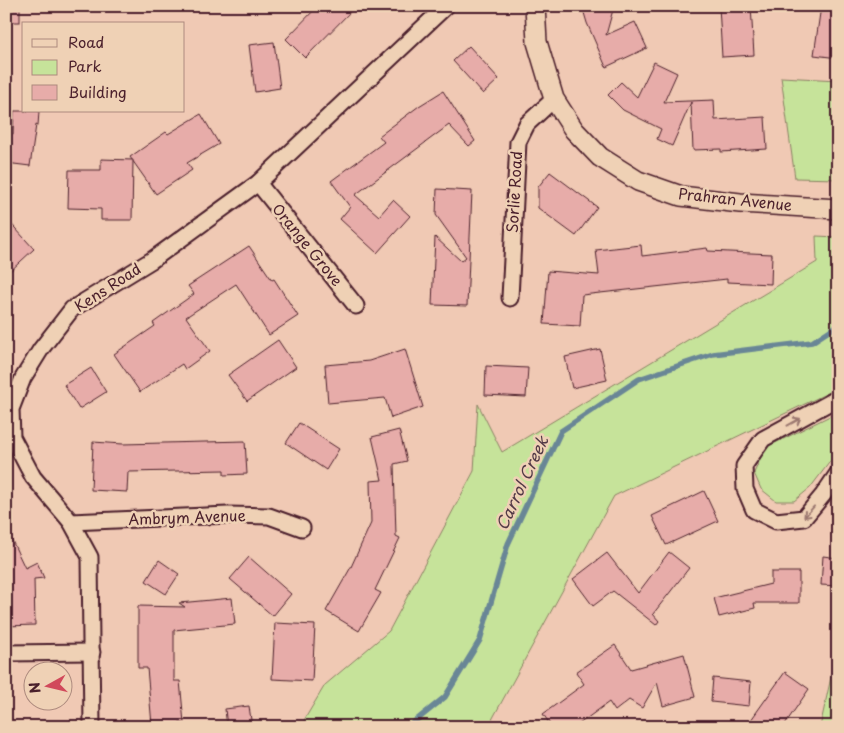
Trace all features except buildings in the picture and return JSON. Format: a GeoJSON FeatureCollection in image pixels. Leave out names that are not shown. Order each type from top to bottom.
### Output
{"type":"FeatureCollection","features":[{"type":"Feature","properties":{"kind":"street","name":"Kens Road"},"geometry":{"type":"LineString","coordinates":[[92,727],[90,557],[71,522],[33,477],[12,437],[11,409],[23,378],[40,349],[72,309],[152,260],[258,183],[446,6]]}},
{"type":"Feature","properties":{"kind":"street","name":"Prahran Avenue"},"geometry":{"type":"LineString","coordinates":[[535,6],[537,42],[554,99],[574,130],[600,157],[638,181],[681,196],[740,203],[838,209]]}},
{"type":"Feature","properties":{"kind":"street","name":"Sorlie Road"},"geometry":{"type":"LineString","coordinates":[[510,298],[518,142],[527,124],[554,99]]}},
{"type":"Feature","properties":{"kind":"street","name":"Orange Grove"},"geometry":{"type":"LineString","coordinates":[[258,183],[356,306]]}},
{"type":"Feature","properties":{"kind":"street"},"geometry":{"type":"LineString","coordinates":[[838,398],[763,439],[744,466],[745,489],[754,510],[776,521],[804,518],[838,473]]}},
{"type":"Feature","properties":{"kind":"street","name":"Ambrym Avenue"},"geometry":{"type":"LineString","coordinates":[[71,522],[228,515],[269,516],[302,528]]}},
{"type":"Feature","properties":{"kind":"street"},"geometry":{"type":"LineString","coordinates":[[6,653],[92,652]]}},
{"type":"Feature","properties":{"kind":"green space"},"geometry":{"type":"Polygon","coordinates":[[[781,77],[838,80],[838,179],[795,178],[781,77]]]}},
{"type":"Feature","properties":{"kind":"green space"},"geometry":{"type":"Polygon","coordinates":[[[816,236],[838,237],[838,388],[614,496],[488,727],[300,727],[325,685],[389,631],[474,471],[478,404],[502,452],[817,262],[816,236]]]}},
{"type":"Feature","properties":{"kind":"green space"},"geometry":{"type":"Polygon","coordinates":[[[838,412],[838,451],[810,488],[794,501],[776,501],[761,489],[754,473],[765,448],[838,412]]]}},
{"type":"Feature","properties":{"kind":"green space"},"geometry":{"type":"Polygon","coordinates":[[[835,659],[838,660],[838,727],[820,727],[835,659]]]}},
{"type":"Feature","properties":{"kind":"waterway","name":"Carrol Creek"},"geometry":{"type":"LineString","coordinates":[[408,727],[445,697],[480,640],[508,544],[561,431],[639,379],[713,354],[812,342],[838,325]]}}]}
